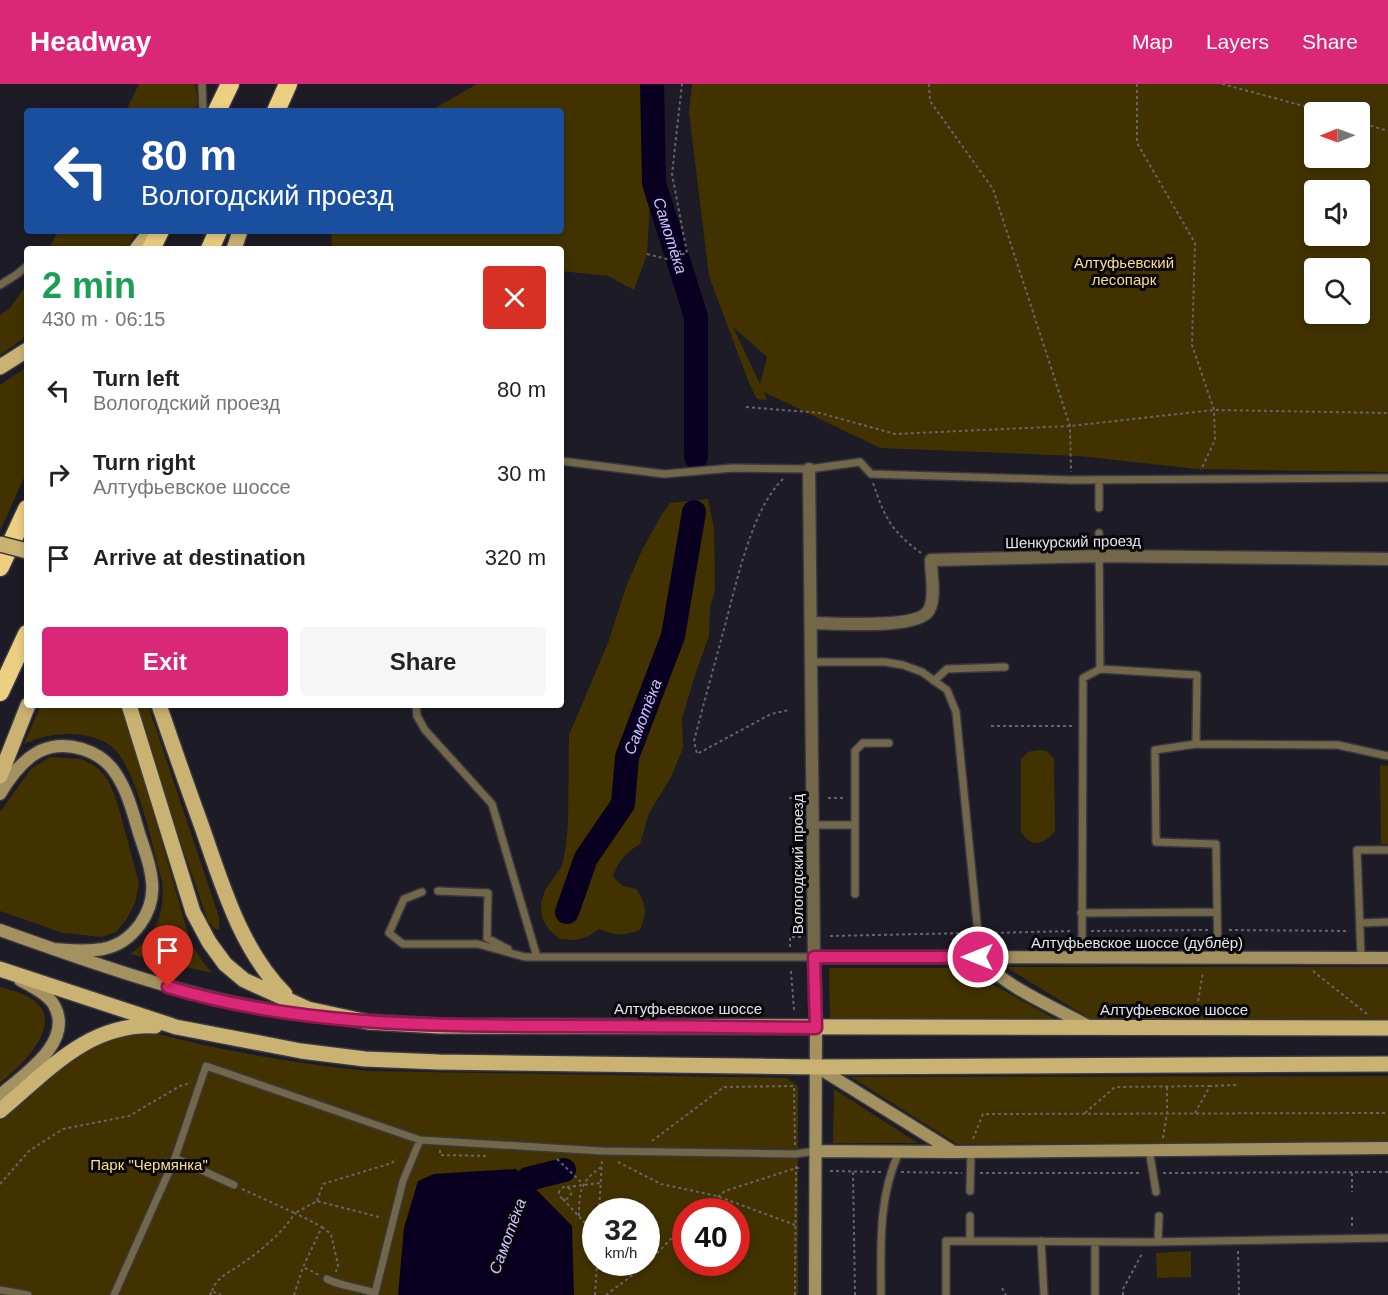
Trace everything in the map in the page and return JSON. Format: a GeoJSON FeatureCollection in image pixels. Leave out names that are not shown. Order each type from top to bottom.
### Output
{"type":"FeatureCollection","features":[{"type":"Feature","properties":{"kind":"highway"},"geometry":{"type":"LineString","coordinates":[[218,108],[230,84]]}},
{"type":"Feature","properties":{"kind":"highway"},"geometry":{"type":"LineString","coordinates":[[278,108],[290,84]]}},
{"type":"Feature","properties":{"kind":"highway"},"geometry":{"type":"LineString","coordinates":[[0,567],[24,515]]}},
{"type":"Feature","properties":{"kind":"highway"},"geometry":{"type":"LineString","coordinates":[[0,692],[24,640]]}},
{"type":"Feature","properties":{"kind":"main road"},"geometry":{"type":"LineString","coordinates":[[283,108],[290,84]]}},
{"type":"Feature","properties":{"kind":"main road"},"geometry":{"type":"LineString","coordinates":[[138,246],[148,234]]}},
{"type":"Feature","properties":{"kind":"main road"},"geometry":{"type":"LineString","coordinates":[[0,367],[24,352]]}},
{"type":"Feature","properties":{"kind":"main road"},"geometry":{"type":"LineString","coordinates":[[0,544],[24,550]]}},
{"type":"Feature","properties":{"kind":"main road"},"geometry":{"type":"LineString","coordinates":[[0,776],[27,708]]}},
{"type":"Feature","properties":{"kind":"main road"},"geometry":{"type":"LineString","coordinates":[[130,708],[193,912],[208,942],[225,964],[244,980],[308,1009],[368,1022]]}},
{"type":"Feature","properties":{"kind":"main road"},"geometry":{"type":"LineString","coordinates":[[160,708],[218,873],[246,940],[263,970],[292,1000]]}},
{"type":"Feature","properties":{"kind":"main road"},"geometry":{"type":"LineString","coordinates":[[0,969],[176,1027],[301,1052],[365,1059],[439,1062],[816,1066],[1388,1064]]}},
{"type":"Feature","properties":{"kind":"main road","name":"Алтуфьевское шоссе"},"geometry":{"type":"LineString","coordinates":[[368,1022],[440,1026],[1388,1028]]}},
{"type":"Feature","properties":{"kind":"main road"},"geometry":{"type":"LineString","coordinates":[[0,1112],[77,1047],[95,1036],[141,1025],[176,1027]]}},
{"type":"Feature","properties":{"kind":"street","name":"Вологодский проезд"},"geometry":{"type":"LineString","coordinates":[[809,469],[815,596],[812,623],[816,1028],[815,1295]]}},
{"type":"Feature","properties":{"kind":"street","name":"Шенкурский проезд"},"geometry":{"type":"LineString","coordinates":[[931,560],[1099,556],[1388,558]]}},
{"type":"Feature","properties":{"kind":"street"},"geometry":{"type":"LineString","coordinates":[[812,623],[891,624],[921,618],[928,612],[932,601],[931,560]]}},
{"type":"Feature","properties":{"kind":"street"},"geometry":{"type":"LineString","coordinates":[[0,794],[11,776],[25,762],[40,751],[54,747],[73,747],[105,760],[116,773],[126,793],[152,882],[147,913],[136,930],[122,941],[104,949],[81,951],[53,949]]}},
{"type":"Feature","properties":{"kind":"street","name":"Алтуфьевское шоссе"},"geometry":{"type":"LineString","coordinates":[[0,930],[185,992],[306,1015],[368,1022]]}},
{"type":"Feature","properties":{"kind":"street","name":"Алтуфьевское шоссе (дублёр)"},"geometry":{"type":"LineString","coordinates":[[814,957],[1388,958]]}},
{"type":"Feature","properties":{"kind":"street"},"geometry":{"type":"LineString","coordinates":[[978,957],[1004,980],[1091,1028]]}},
{"type":"Feature","properties":{"kind":"street"},"geometry":{"type":"LineString","coordinates":[[0,969],[36,989],[53,1004],[58,1024],[54,1040],[42,1060],[0,1095]]}},
{"type":"Feature","properties":{"kind":"street"},"geometry":{"type":"LineString","coordinates":[[816,1066],[954,1152]]}},
{"type":"Feature","properties":{"kind":"street"},"geometry":{"type":"LineString","coordinates":[[816,1151],[970,1152],[1388,1148]]}},
{"type":"Feature","properties":{"kind":"lane"},"geometry":{"type":"LineString","coordinates":[[202,84],[203,108]]}},
{"type":"Feature","properties":{"kind":"lane"},"geometry":{"type":"LineString","coordinates":[[0,285],[24,268]]}},
{"type":"Feature","properties":{"kind":"lane"},"geometry":{"type":"LineString","coordinates":[[564,461],[664,474],[733,468],[809,469],[860,462],[870,474],[1071,480],[1388,478]]}},
{"type":"Feature","properties":{"kind":"lane"},"geometry":{"type":"LineString","coordinates":[[1099,480],[1099,508]]}},
{"type":"Feature","properties":{"kind":"lane"},"geometry":{"type":"LineString","coordinates":[[1099,533],[1100,669]]}},
{"type":"Feature","properties":{"kind":"lane"},"geometry":{"type":"LineString","coordinates":[[812,662],[894,663],[922,672],[947,690],[956,712],[978,933],[978,957]]}},
{"type":"Feature","properties":{"kind":"lane"},"geometry":{"type":"LineString","coordinates":[[934,681],[947,669],[1005,668]]}},
{"type":"Feature","properties":{"kind":"lane"},"geometry":{"type":"LineString","coordinates":[[1082,958],[1083,678],[1100,669],[1197,675],[1196,744]]}},
{"type":"Feature","properties":{"kind":"lane"},"geometry":{"type":"LineString","coordinates":[[416,708],[417,716],[424,730],[492,804],[537,957]]}},
{"type":"Feature","properties":{"kind":"lane"},"geometry":{"type":"LineString","coordinates":[[855,894],[855,752],[863,743],[890,743]]}},
{"type":"Feature","properties":{"kind":"lane"},"geometry":{"type":"LineString","coordinates":[[1218,958],[1216,844],[1156,842],[1155,750],[1196,744],[1338,745],[1388,756]]}},
{"type":"Feature","properties":{"kind":"lane"},"geometry":{"type":"LineString","coordinates":[[813,825],[855,825]]}},
{"type":"Feature","properties":{"kind":"lane"},"geometry":{"type":"LineString","coordinates":[[1361,958],[1357,850],[1388,850]]}},
{"type":"Feature","properties":{"kind":"lane"},"geometry":{"type":"LineString","coordinates":[[438,891],[488,893],[487,938],[518,955]]}},
{"type":"Feature","properties":{"kind":"lane"},"geometry":{"type":"LineString","coordinates":[[422,892],[404,899],[388,933],[403,944],[478,944],[518,955],[537,957],[814,957]]}},
{"type":"Feature","properties":{"kind":"lane"},"geometry":{"type":"LineString","coordinates":[[1081,913],[1217,912]]}},
{"type":"Feature","properties":{"kind":"lane"},"geometry":{"type":"LineString","coordinates":[[1360,922],[1388,922]]}},
{"type":"Feature","properties":{"kind":"lane"},"geometry":{"type":"LineString","coordinates":[[108,1295],[116,1292],[175,1158],[206,1066],[420,1140],[602,1153],[795,1154],[816,1151]]}},
{"type":"Feature","properties":{"kind":"lane"},"geometry":{"type":"LineString","coordinates":[[329,1281],[343,1287],[360,1288],[375,1293],[403,1181],[420,1140]]}},
{"type":"Feature","properties":{"kind":"lane"},"geometry":{"type":"LineString","coordinates":[[1156,1149],[1156,1192]]}},
{"type":"Feature","properties":{"kind":"lane"},"geometry":{"type":"LineString","coordinates":[[881,1295],[881,1219],[890,1172],[899,1152]]}},
{"type":"Feature","properties":{"kind":"lane"},"geometry":{"type":"LineString","coordinates":[[970,1152],[970,1191]]}},
{"type":"Feature","properties":{"kind":"lane"},"geometry":{"type":"LineString","coordinates":[[175,1158],[234,1185]]}},
{"type":"Feature","properties":{"kind":"lane"},"geometry":{"type":"LineString","coordinates":[[970,1216],[970,1241]]}},
{"type":"Feature","properties":{"kind":"lane"},"geometry":{"type":"LineString","coordinates":[[1158,1241],[1159,1216]]}},
{"type":"Feature","properties":{"kind":"lane"},"geometry":{"type":"LineString","coordinates":[[946,1295],[946,1241],[1148,1242],[1388,1238]]}},
{"type":"Feature","properties":{"kind":"lane"},"geometry":{"type":"LineString","coordinates":[[1041,1241],[1044,1295]]}},
{"type":"Feature","properties":{"kind":"lane"},"geometry":{"type":"LineString","coordinates":[[1095,1242],[1095,1295]]}},
{"type":"Feature","properties":{"kind":"lane"},"geometry":{"type":"LineString","coordinates":[[0,1290],[28,1295]]}},
{"type":"Feature","properties":{"kind":"path"},"geometry":{"type":"LineString","coordinates":[[646,254],[666,259],[685,254],[672,174],[682,84]]}},
{"type":"Feature","properties":{"kind":"path"},"geometry":{"type":"LineString","coordinates":[[929,84],[930,101],[993,189],[1070,426],[1071,480]]}},
{"type":"Feature","properties":{"kind":"path"},"geometry":{"type":"LineString","coordinates":[[1137,84],[1137,143],[1195,243],[1192,345],[1214,410],[1215,440],[1196,480]]}},
{"type":"Feature","properties":{"kind":"path"},"geometry":{"type":"LineString","coordinates":[[1222,84],[1304,106]]}},
{"type":"Feature","properties":{"kind":"path"},"geometry":{"type":"LineString","coordinates":[[1370,125],[1388,131]]}},
{"type":"Feature","properties":{"kind":"path"},"geometry":{"type":"LineString","coordinates":[[746,407],[820,412],[895,434],[1070,426],[1214,410],[1388,413]]}},
{"type":"Feature","properties":{"kind":"path"},"geometry":{"type":"LineString","coordinates":[[870,474],[884,514],[905,541],[931,560]]}},
{"type":"Feature","properties":{"kind":"path"},"geometry":{"type":"LineString","coordinates":[[787,475],[777,485],[762,511],[745,551],[694,741],[697,754],[771,714],[789,710]]}},
{"type":"Feature","properties":{"kind":"path"},"geometry":{"type":"LineString","coordinates":[[991,726],[1083,726]]}},
{"type":"Feature","properties":{"kind":"path"},"geometry":{"type":"LineString","coordinates":[[789,798],[805,798]]}},
{"type":"Feature","properties":{"kind":"path"},"geometry":{"type":"LineString","coordinates":[[828,798],[855,798]]}},
{"type":"Feature","properties":{"kind":"path"},"geometry":{"type":"LineString","coordinates":[[1196,1013],[1208,930]]}},
{"type":"Feature","properties":{"kind":"path"},"geometry":{"type":"LineString","coordinates":[[830,936],[1082,931],[1360,931]]}},
{"type":"Feature","properties":{"kind":"path"},"geometry":{"type":"LineString","coordinates":[[790,947],[790,937],[803,937]]}},
{"type":"Feature","properties":{"kind":"path"},"geometry":{"type":"LineString","coordinates":[[1296,959],[1369,1016]]}},
{"type":"Feature","properties":{"kind":"path"},"geometry":{"type":"LineString","coordinates":[[791,971],[794,1010]]}},
{"type":"Feature","properties":{"kind":"path"},"geometry":{"type":"LineString","coordinates":[[0,1184],[29,1151],[63,1129],[129,1116],[180,1086],[202,1079]]}},
{"type":"Feature","properties":{"kind":"path"},"geometry":{"type":"LineString","coordinates":[[1085,1113],[1115,1087],[1236,1085]]}},
{"type":"Feature","properties":{"kind":"path"},"geometry":{"type":"LineString","coordinates":[[638,1152],[724,1087],[794,1086],[795,1295]]}},
{"type":"Feature","properties":{"kind":"path"},"geometry":{"type":"LineString","coordinates":[[1195,1113],[1210,1086]]}},
{"type":"Feature","properties":{"kind":"path"},"geometry":{"type":"LineString","coordinates":[[1156,1149],[1167,1113],[1167,1087]]}},
{"type":"Feature","properties":{"kind":"path"},"geometry":{"type":"LineString","coordinates":[[547,1149],[583,1184]]}},
{"type":"Feature","properties":{"kind":"path"},"geometry":{"type":"LineString","coordinates":[[599,1198],[602,1153],[661,1184],[717,1196],[795,1225]]}},
{"type":"Feature","properties":{"kind":"path"},"geometry":{"type":"LineString","coordinates":[[210,1295],[217,1280],[244,1263],[281,1232],[295,1213],[317,1201],[323,1184],[392,1163],[396,1158]]}},
{"type":"Feature","properties":{"kind":"path"},"geometry":{"type":"LineString","coordinates":[[579,1216],[580,1193],[583,1184],[602,1167]]}},
{"type":"Feature","properties":{"kind":"path"},"geometry":{"type":"LineString","coordinates":[[715,1198],[725,1191],[801,1168]]}},
{"type":"Feature","properties":{"kind":"path"},"geometry":{"type":"LineString","coordinates":[[853,1172],[855,1295]]}},
{"type":"Feature","properties":{"kind":"path"},"geometry":{"type":"LineString","coordinates":[[1352,1173],[1352,1192]]}},
{"type":"Feature","properties":{"kind":"path"},"geometry":{"type":"LineString","coordinates":[[582,1219],[561,1197],[559,1191],[567,1187],[600,1183]]}},
{"type":"Feature","properties":{"kind":"path"},"geometry":{"type":"LineString","coordinates":[[234,1185],[295,1213],[331,1234],[339,1265],[329,1281],[303,1267]]}},
{"type":"Feature","properties":{"kind":"path"},"geometry":{"type":"LineString","coordinates":[[563,1199],[570,1198],[572,1195],[570,1188],[567,1187]]}},
{"type":"Feature","properties":{"kind":"path"},"geometry":{"type":"LineString","coordinates":[[317,1201],[380,1217]]}},
{"type":"Feature","properties":{"kind":"path"},"geometry":{"type":"LineString","coordinates":[[294,1295],[303,1267],[322,1227]]}},
{"type":"Feature","properties":{"kind":"path"},"geometry":{"type":"LineString","coordinates":[[606,1295],[646,1265],[672,1238]]}},
{"type":"Feature","properties":{"kind":"path"},"geometry":{"type":"LineString","coordinates":[[1237,1239],[1239,1295]]}},
{"type":"Feature","properties":{"kind":"path"},"geometry":{"type":"LineString","coordinates":[[1122,1295],[1123,1288],[1148,1242]]}},
{"type":"Feature","properties":{"kind":"path"},"geometry":{"type":"LineString","coordinates":[[595,1295],[596,1276]]}},
{"type":"Feature","properties":{"kind":"path"},"geometry":{"type":"LineString","coordinates":[[1002,1288],[1006,1295]]}},
{"type":"Feature","properties":{"kind":"path"},"geometry":{"type":"LineString","coordinates":[[212,1291],[221,1295]]}},
{"type":"Feature","properties":{"kind":"green space"},"geometry":{"type":"Polygon","coordinates":[[[139,84],[195,84],[198,104],[196,108],[127,108],[139,84]]]}},
{"type":"Feature","properties":{"kind":"green space"},"geometry":{"type":"Polygon","coordinates":[[[477,84],[640,84],[645,103],[651,185],[647,254],[634,290],[608,276],[564,271],[564,246],[332,246],[331,234],[564,234],[564,108],[435,108],[477,84]]]}},
{"type":"Feature","properties":{"kind":"green space","name":"Алтуфьевский лесопарк"},"geometry":{"type":"Polygon","coordinates":[[[692,84],[1388,84],[1388,472],[1198,469],[1079,456],[880,448],[764,392],[767,400],[757,399],[709,276],[689,112],[692,84]],[[733,327],[760,385],[767,357],[733,327]]]}},
{"type":"Feature","properties":{"kind":"green space"},"geometry":{"type":"Polygon","coordinates":[[[56,234],[135,234],[128,246],[50,246],[56,234]]]}},
{"type":"Feature","properties":{"kind":"green space"},"geometry":{"type":"Polygon","coordinates":[[[24,288],[24,338],[0,355],[0,315],[10,308],[24,288]]]}},
{"type":"Feature","properties":{"kind":"green space"},"geometry":{"type":"Polygon","coordinates":[[[24,369],[24,478],[0,531],[0,385],[24,369]]]}},
{"type":"Feature","properties":{"kind":"green space"},"geometry":{"type":"Polygon","coordinates":[[[708,499],[714,528],[715,591],[710,607],[709,636],[682,719],[683,748],[671,777],[649,813],[640,844],[623,858],[613,877],[623,886],[636,889],[640,894],[645,914],[640,930],[615,934],[599,929],[587,937],[574,940],[560,939],[549,930],[542,918],[541,904],[545,890],[562,866],[565,852],[568,825],[569,735],[608,643],[626,587],[642,550],[662,514],[670,503],[708,499]]]}},
{"type":"Feature","properties":{"kind":"green space"},"geometry":{"type":"Polygon","coordinates":[[[40,708],[149,708],[219,917],[219,930],[208,921],[158,776],[144,780],[190,941],[212,973],[130,954],[153,931],[160,913],[163,893],[149,830],[136,790],[121,757],[106,742],[83,735],[46,736],[24,744],[40,708]]]}},
{"type":"Feature","properties":{"kind":"green space"},"geometry":{"type":"Polygon","coordinates":[[[1046,751],[1054,758],[1055,831],[1038,843],[1029,841],[1021,832],[1021,759],[1028,752],[1046,751]]]}},
{"type":"Feature","properties":{"kind":"green space"},"geometry":{"type":"Polygon","coordinates":[[[50,757],[82,759],[98,768],[108,780],[116,798],[139,883],[135,903],[126,920],[116,932],[102,937],[63,933],[0,911],[0,812],[31,769],[50,757]]]}},
{"type":"Feature","properties":{"kind":"green space"},"geometry":{"type":"Polygon","coordinates":[[[1380,765],[1388,766],[1388,844],[1381,844],[1380,765]]]}},
{"type":"Feature","properties":{"kind":"green space"},"geometry":{"type":"Polygon","coordinates":[[[1006,967],[1388,967],[1388,1019],[1090,1019],[1006,967]]]}},
{"type":"Feature","properties":{"kind":"green space"},"geometry":{"type":"Polygon","coordinates":[[[829,968],[963,968],[1055,1019],[830,1019],[829,968]]]}},
{"type":"Feature","properties":{"kind":"green space"},"geometry":{"type":"Polygon","coordinates":[[[0,987],[20,993],[38,1004],[44,1014],[45,1024],[35,1047],[0,1083],[0,987]]]}},
{"type":"Feature","properties":{"kind":"green space","name":"Парк \"Чермянка\""},"geometry":{"type":"Polygon","coordinates":[[[143,1030],[254,1055],[367,1071],[787,1078],[798,1086],[798,1295],[0,1295],[0,1118],[109,1035],[143,1030]]]}},
{"type":"Feature","properties":{"kind":"green space"},"geometry":{"type":"Polygon","coordinates":[[[1388,1076],[1388,1143],[957,1144],[851,1077],[1388,1076]]]}},
{"type":"Feature","properties":{"kind":"green space"},"geometry":{"type":"Polygon","coordinates":[[[834,1089],[918,1143],[833,1143],[834,1089]]]}},
{"type":"Feature","properties":{"kind":"green space"},"geometry":{"type":"Polygon","coordinates":[[[1191,1251],[1191,1277],[1157,1278],[1156,1253],[1191,1251]]]}},
{"type":"Feature","properties":{"kind":"water"},"geometry":{"type":"Polygon","coordinates":[[[516,1169],[572,1226],[574,1295],[398,1295],[404,1228],[418,1181],[434,1174],[516,1169]]]}},
{"type":"Feature","properties":{"kind":"waterway","name":"Самотёка"},"geometry":{"type":"LineString","coordinates":[[652,84],[654,183],[696,317],[696,457]]}},
{"type":"Feature","properties":{"kind":"waterway","name":"Самотёка"},"geometry":{"type":"LineString","coordinates":[[567,912],[586,858],[623,804],[627,757],[673,636],[694,512]]}},
{"type":"Feature","properties":{"kind":"waterway","name":"Самотёка"},"geometry":{"type":"LineString","coordinates":[[517,1209],[528,1179],[564,1170]]}},
{"type":"Feature","properties":{"kind":"route"},"geometry":{"type":"LineString","coordinates":[[168,987],[234,1003],[368,1022],[440,1026],[816,1028],[814,957],[978,957]]}}]}
